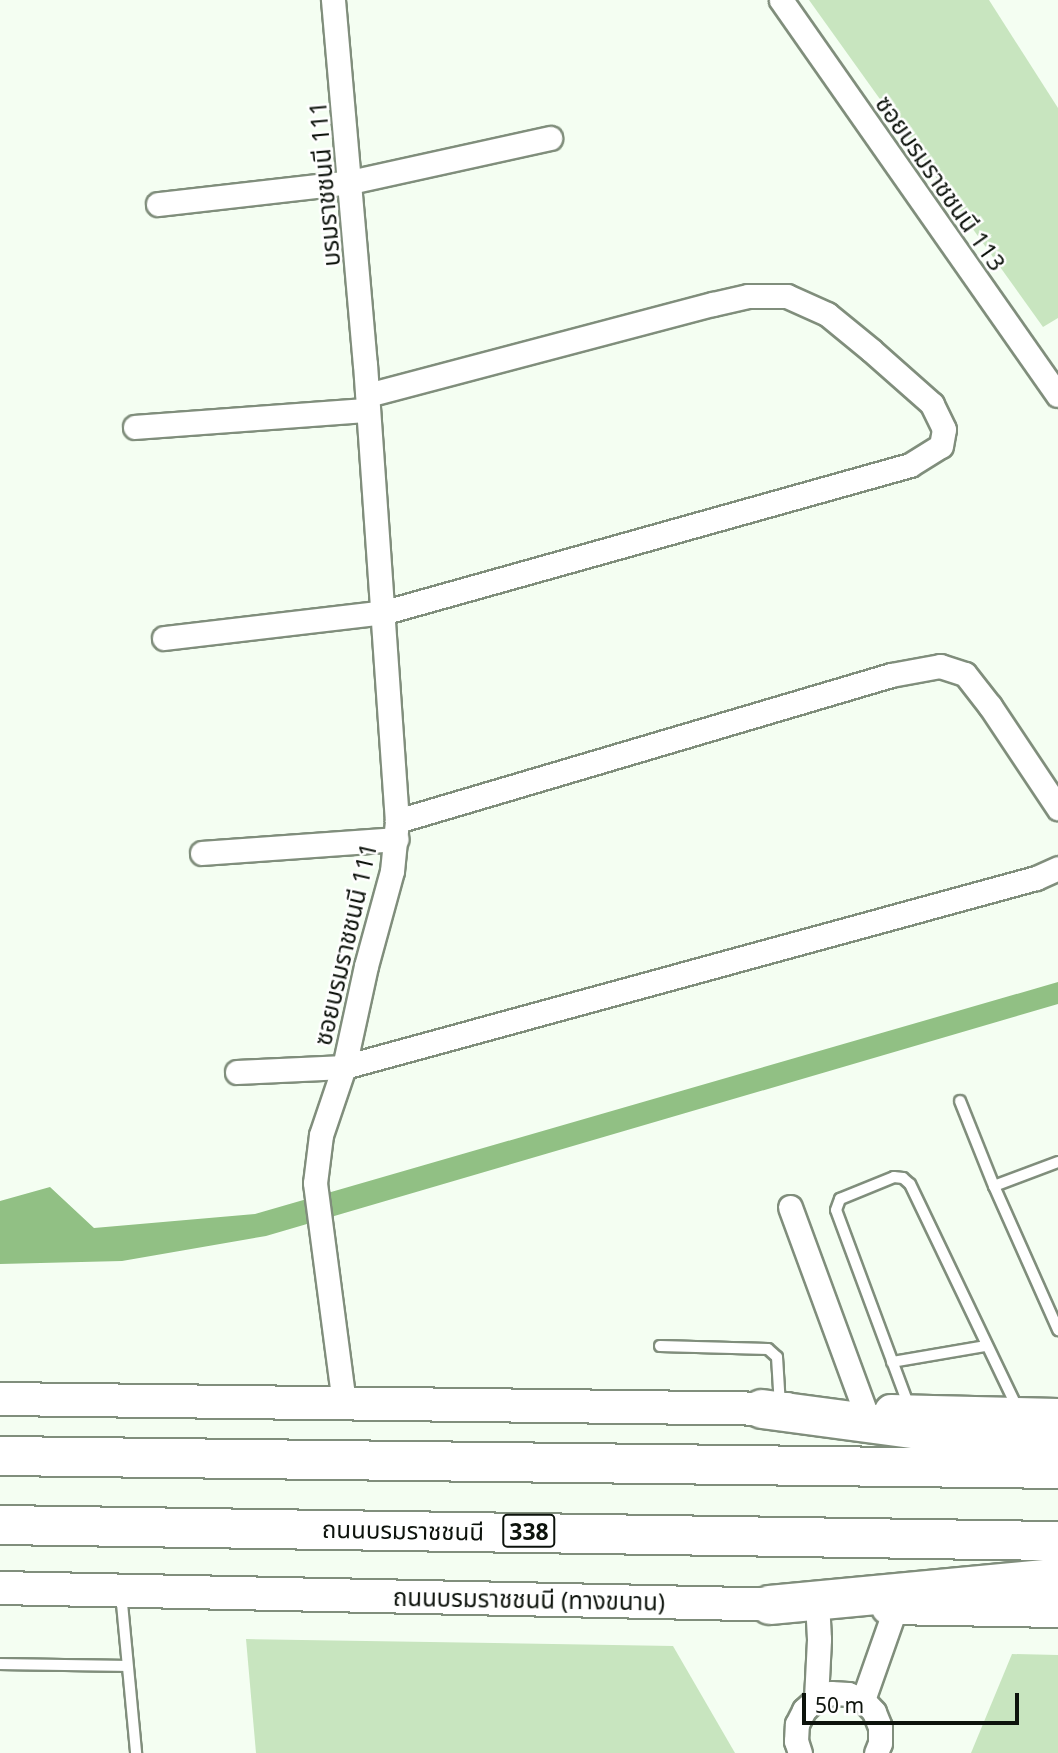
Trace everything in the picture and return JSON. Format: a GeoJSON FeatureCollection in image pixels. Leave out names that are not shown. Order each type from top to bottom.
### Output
{"type":"FeatureCollection","features":[{"type":"Feature","properties":{"kind":"highway"},"geometry":{"type":"LineString","coordinates":[[771,1409],[1058,1448]]}},
{"type":"Feature","properties":{"kind":"highway"},"geometry":{"type":"LineString","coordinates":[[0,1456],[1058,1469]]}},
{"type":"Feature","properties":{"kind":"highway","name":"ถนนบรมราชชนนี"},"geometry":{"type":"LineString","coordinates":[[0,1525],[1058,1541]]}},
{"type":"Feature","properties":{"kind":"highway"},"geometry":{"type":"LineString","coordinates":[[770,1605],[1058,1578]]}},
{"type":"Feature","properties":{"kind":"main road"},"geometry":{"type":"LineString","coordinates":[[0,1399],[1058,1415]]}},
{"type":"Feature","properties":{"kind":"main road","name":"ถนนบรมราชชนนี (ทางขนาน)"},"geometry":{"type":"LineString","coordinates":[[0,1588],[1058,1611]]}},
{"type":"Feature","properties":{"kind":"street","name":"บรมราชชนนี 111"},"geometry":{"type":"LineString","coordinates":[[333,0],[365,364]]}},
{"type":"Feature","properties":{"kind":"street","name":"ซอยบรมราชชนนี 113"},"geometry":{"type":"LineString","coordinates":[[781,0],[1058,395]]}},
{"type":"Feature","properties":{"kind":"street"},"geometry":{"type":"LineString","coordinates":[[158,204],[349,182],[550,138]]}},
{"type":"Feature","properties":{"kind":"street"},"geometry":{"type":"LineString","coordinates":[[135,426],[367,402],[712,304],[748,296],[788,296],[827,314],[870,350],[932,404],[944,429],[941,446],[910,464],[385,612],[164,638]]}},
{"type":"Feature","properties":{"kind":"street","name":"ซอยบรมราชชนนี 111"},"geometry":{"type":"LineString","coordinates":[[344,1404],[315,1183],[321,1135],[344,1067],[366,966],[392,871],[397,830],[385,612],[365,364]]}},
{"type":"Feature","properties":{"kind":"street"},"geometry":{"type":"LineString","coordinates":[[202,853],[397,830],[891,675],[940,666],[965,674],[990,706],[1058,808]]}},
{"type":"Feature","properties":{"kind":"street"},"geometry":{"type":"LineString","coordinates":[[237,1072],[344,1067],[1036,878],[1058,868]]}},
{"type":"Feature","properties":{"kind":"street"},"geometry":{"type":"LineString","coordinates":[[790,1207],[865,1411]]}},
{"type":"Feature","properties":{"kind":"street"},"geometry":{"type":"LineString","coordinates":[[816,1699],[820,1639],[817,1606]]}},
{"type":"Feature","properties":{"kind":"street"},"geometry":{"type":"LineString","coordinates":[[863,1700],[895,1609]]}},
{"type":"Feature","properties":{"kind":"street"},"geometry":{"type":"LineString","coordinates":[[800,1753],[796,1741],[797,1724],[804,1710],[816,1699],[831,1693],[848,1694],[863,1700],[874,1712],[880,1727],[880,1743],[876,1753]]}},
{"type":"Feature","properties":{"kind":"lane"},"geometry":{"type":"LineString","coordinates":[[960,1101],[994,1186],[1058,1330]]}},
{"type":"Feature","properties":{"kind":"lane"},"geometry":{"type":"LineString","coordinates":[[994,1186],[1058,1162]]}},
{"type":"Feature","properties":{"kind":"lane"},"geometry":{"type":"LineString","coordinates":[[911,1412],[836,1214],[836,1205],[841,1199],[894,1177],[903,1178],[910,1184],[1021,1415]]}},
{"type":"Feature","properties":{"kind":"lane"},"geometry":{"type":"LineString","coordinates":[[660,1346],[768,1349],[777,1357],[771,1409]]}},
{"type":"Feature","properties":{"kind":"lane"},"geometry":{"type":"LineString","coordinates":[[892,1362],[986,1346]]}},
{"type":"Feature","properties":{"kind":"lane"},"geometry":{"type":"LineString","coordinates":[[120,1590],[136,1753]]}},
{"type":"Feature","properties":{"kind":"lane"},"geometry":{"type":"LineString","coordinates":[[0,1664],[126,1666]]}},
{"type":"Feature","properties":{"kind":"shaded area"},"geometry":{"type":"Polygon","coordinates":[[[809,0],[989,0],[1058,108],[1058,318],[1043,327],[809,0]]]}},
{"type":"Feature","properties":{"kind":"shaded area"},"geometry":{"type":"Polygon","coordinates":[[[1058,982],[1058,1004],[266,1236],[122,1261],[0,1264],[0,1201],[50,1187],[94,1228],[255,1214],[1058,982]]]}},
{"type":"Feature","properties":{"kind":"shaded area"},"geometry":{"type":"Polygon","coordinates":[[[246,1639],[673,1646],[735,1753],[256,1753],[246,1639]]]}},
{"type":"Feature","properties":{"kind":"shaded area"},"geometry":{"type":"Polygon","coordinates":[[[1012,1654],[1058,1655],[1058,1753],[971,1753],[1012,1654]]]}}]}
